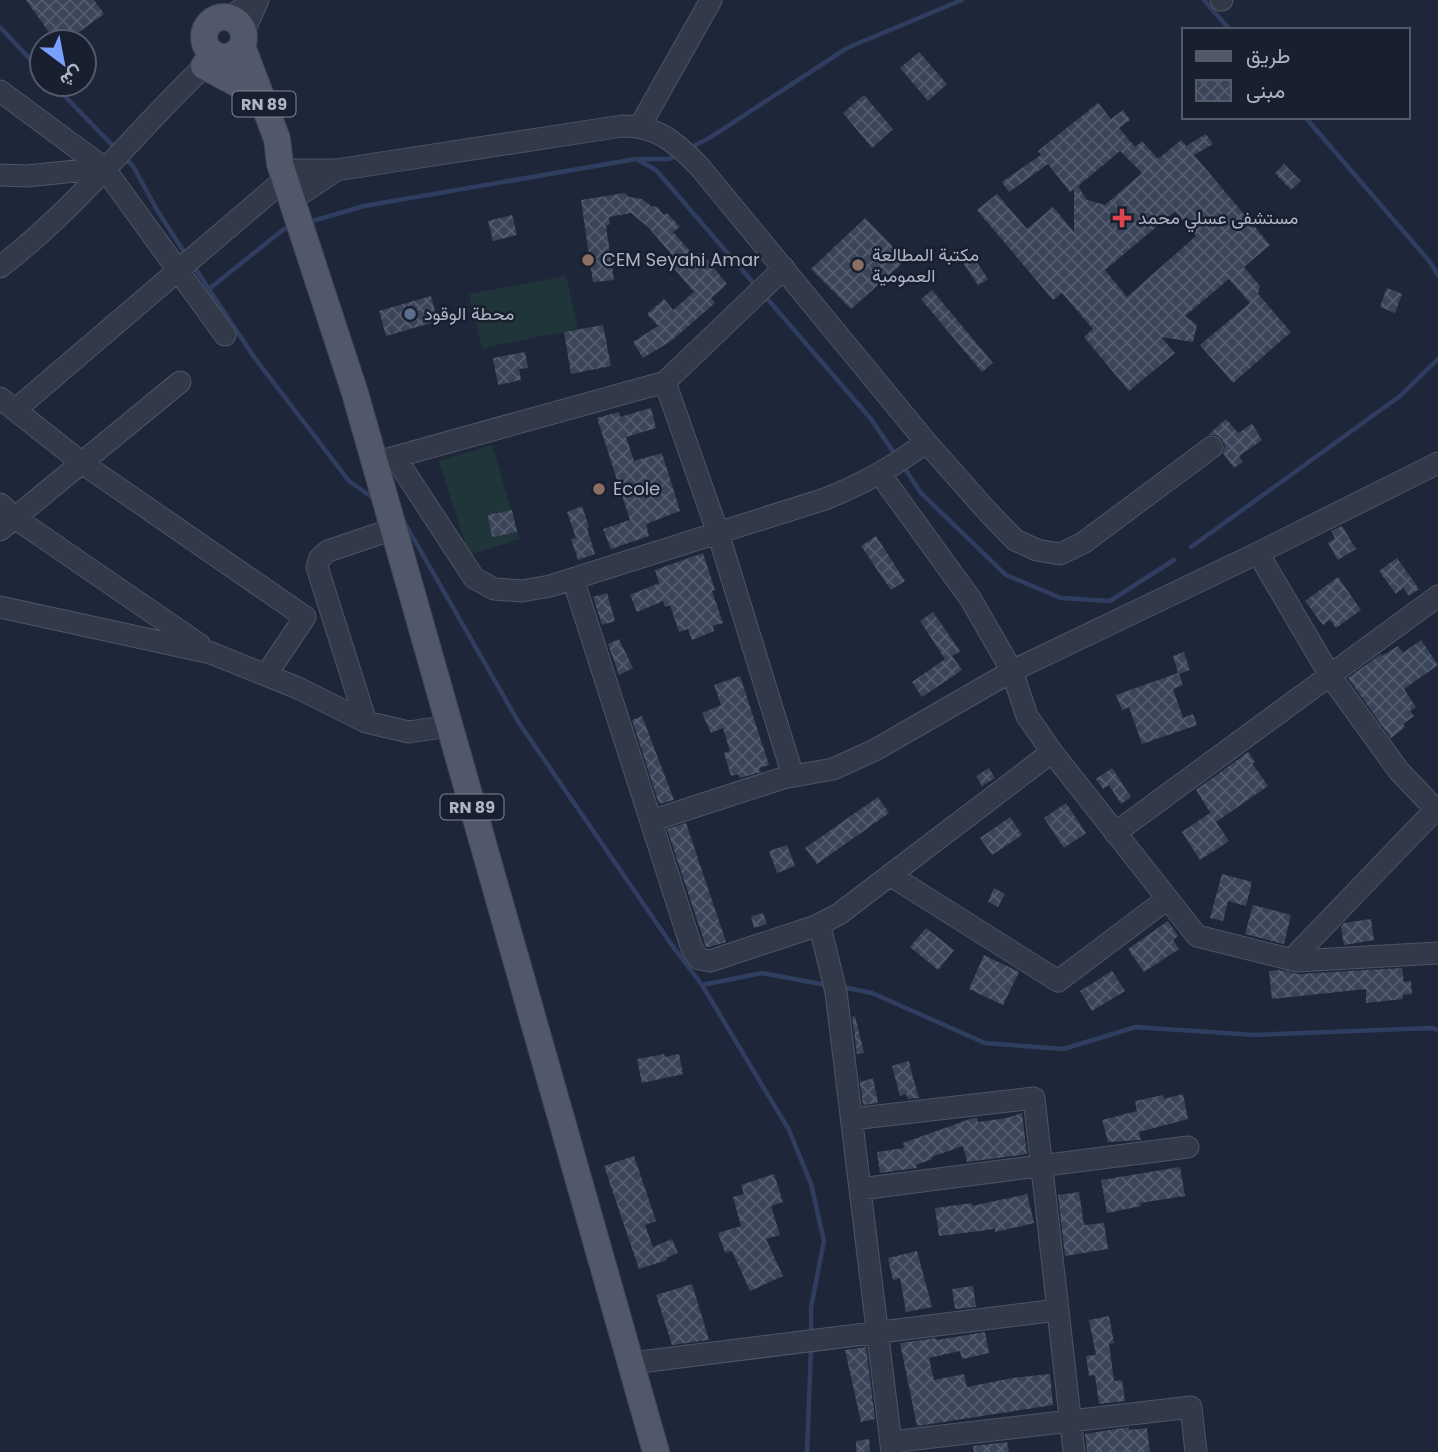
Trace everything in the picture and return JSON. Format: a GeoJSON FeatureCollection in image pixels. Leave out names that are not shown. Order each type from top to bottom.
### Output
{"type":"FeatureCollection","features":[{"type":"Feature","properties":{"kind":"main road","name":"RN 89"},"geometry":{"type":"LineString","coordinates":[[216,36],[264,144],[285,178]]}},
{"type":"Feature","properties":{"kind":"main road","name":"RN 89"},"geometry":{"type":"LineString","coordinates":[[216,36],[277,139],[285,178],[355,393],[385,460],[393,529],[656,1452]]}},
{"type":"Feature","properties":{"kind":"street"},"geometry":{"type":"LineString","coordinates":[[0,267],[38,237],[104,168],[216,36],[256,0]]}},
{"type":"Feature","properties":{"kind":"street"},"geometry":{"type":"LineString","coordinates":[[640,126],[711,0]]}},
{"type":"Feature","properties":{"kind":"street"},"geometry":{"type":"LineString","coordinates":[[0,91],[104,168],[225,335]]}},
{"type":"Feature","properties":{"kind":"street"},"geometry":{"type":"LineString","coordinates":[[266,675],[305,617],[82,463],[7,404],[179,270],[285,178],[605,128],[640,126],[657,131],[683,151],[784,268],[926,442],[1015,540],[1037,550],[1060,554],[1083,542],[1212,447]]}},
{"type":"Feature","properties":{"kind":"street"},"geometry":{"type":"LineString","coordinates":[[0,175],[27,176],[104,168]]}},
{"type":"Feature","properties":{"kind":"street"},"geometry":{"type":"LineString","coordinates":[[285,178],[337,170]]}},
{"type":"Feature","properties":{"kind":"street"},"geometry":{"type":"LineString","coordinates":[[784,268],[665,382],[385,460],[474,578],[494,589],[522,591],[550,586],[825,499],[898,464],[926,442]]}},
{"type":"Feature","properties":{"kind":"street"},"geometry":{"type":"LineString","coordinates":[[180,382],[82,463],[5,517],[211,653]]}},
{"type":"Feature","properties":{"kind":"street"},"geometry":{"type":"LineString","coordinates":[[665,382],[718,533],[793,776]]}},
{"type":"Feature","properties":{"kind":"street"},"geometry":{"type":"LineString","coordinates":[[651,821],[793,776],[834,769],[875,750],[1012,671],[1258,554],[1438,463]]}},
{"type":"Feature","properties":{"kind":"street"},"geometry":{"type":"LineString","coordinates":[[880,474],[970,598],[1012,671],[1027,716],[1052,752],[1198,936],[1297,961],[1437,953]]}},
{"type":"Feature","properties":{"kind":"street"},"geometry":{"type":"LineString","coordinates":[[366,722],[317,567],[320,558],[328,551],[393,529]]}},
{"type":"Feature","properties":{"kind":"street"},"geometry":{"type":"LineString","coordinates":[[1258,554],[1331,677],[1399,771],[1437,810],[1291,960]]}},
{"type":"Feature","properties":{"kind":"street"},"geometry":{"type":"LineString","coordinates":[[573,579],[692,949],[699,959],[710,961],[816,926],[839,914],[1052,752]]}},
{"type":"Feature","properties":{"kind":"street"},"geometry":{"type":"LineString","coordinates":[[1115,833],[1438,596]]}},
{"type":"Feature","properties":{"kind":"street"},"geometry":{"type":"LineString","coordinates":[[0,607],[211,653],[266,675],[366,722],[409,732],[449,726]]}},
{"type":"Feature","properties":{"kind":"street"},"geometry":{"type":"LineString","coordinates":[[890,875],[1058,981],[1167,899]]}},
{"type":"Feature","properties":{"kind":"street"},"geometry":{"type":"LineString","coordinates":[[816,926],[822,935],[836,992],[892,1447],[1070,1421],[1191,1407],[1196,1452]]}},
{"type":"Feature","properties":{"kind":"street"},"geometry":{"type":"LineString","coordinates":[[852,1119],[1034,1098],[1074,1452]]}},
{"type":"Feature","properties":{"kind":"street"},"geometry":{"type":"LineString","coordinates":[[860,1189],[1188,1147]]}},
{"type":"Feature","properties":{"kind":"street"},"geometry":{"type":"LineString","coordinates":[[632,1363],[1058,1310]]}},
{"type":"Feature","properties":{"kind":"green space"},"geometry":{"type":"Polygon","coordinates":[[[566,276],[578,329],[482,348],[469,294],[566,276]]]}},
{"type":"Feature","properties":{"kind":"green space"},"geometry":{"type":"Polygon","coordinates":[[[492,445],[520,539],[469,555],[439,461],[492,445]]]}},
{"type":"Feature","properties":{"kind":"building"},"geometry":{"type":"Polygon","coordinates":[[[26,0],[94,0],[104,14],[84,28],[46,28],[26,0]]]}},
{"type":"Feature","properties":{"kind":"building"},"geometry":{"type":"Polygon","coordinates":[[[919,52],[947,84],[928,101],[900,68],[919,52]]]}},
{"type":"Feature","properties":{"kind":"building"},"geometry":{"type":"Polygon","coordinates":[[[864,95],[893,129],[872,148],[843,113],[864,95]]]}},
{"type":"Feature","properties":{"kind":"building"},"geometry":{"type":"Polygon","coordinates":[[[1098,103],[1111,119],[1123,110],[1130,120],[1119,128],[1135,147],[1142,141],[1158,159],[1181,140],[1186,146],[1206,134],[1213,144],[1194,155],[1270,245],[1244,267],[1260,286],[1258,294],[1291,332],[1233,383],[1200,345],[1250,303],[1229,279],[1185,316],[1197,325],[1193,342],[1161,337],[1175,353],[1129,391],[1084,337],[1093,329],[1062,293],[1053,300],[977,210],[997,194],[1027,229],[1053,207],[1074,232],[1074,189],[1070,192],[1048,164],[1009,192],[1002,182],[1041,155],[1038,151],[1098,103]],[[1120,151],[1078,186],[1087,200],[1105,205],[1142,173],[1120,151]],[[1175,211],[1105,270],[1127,297],[1196,236],[1175,211]]]}},
{"type":"Feature","properties":{"kind":"building"},"geometry":{"type":"Polygon","coordinates":[[[1284,164],[1301,181],[1291,190],[1275,173],[1284,164]]]}},
{"type":"Feature","properties":{"kind":"building"},"geometry":{"type":"Polygon","coordinates":[[[625,193],[657,207],[664,215],[667,213],[680,227],[673,232],[695,257],[701,252],[727,284],[711,298],[715,303],[671,341],[643,358],[633,342],[658,326],[647,314],[664,299],[673,310],[694,292],[671,265],[677,261],[649,228],[631,213],[609,217],[610,224],[606,226],[614,280],[593,282],[581,200],[625,193]]]}},
{"type":"Feature","properties":{"kind":"building"},"geometry":{"type":"Polygon","coordinates":[[[512,215],[517,235],[493,241],[488,221],[512,215]]]}},
{"type":"Feature","properties":{"kind":"building","name":"مكتبة المطالعة العمومية"},"geometry":{"type":"Polygon","coordinates":[[[865,218],[906,260],[851,309],[811,269],[865,218]]]}},
{"type":"Feature","properties":{"kind":"building"},"geometry":{"type":"Polygon","coordinates":[[[972,255],[988,279],[978,285],[962,261],[972,255]]]}},
{"type":"Feature","properties":{"kind":"building"},"geometry":{"type":"Polygon","coordinates":[[[1387,288],[1402,294],[1395,313],[1380,307],[1387,288]]]}},
{"type":"Feature","properties":{"kind":"building"},"geometry":{"type":"Polygon","coordinates":[[[932,290],[993,363],[982,372],[921,299],[932,290]]]}},
{"type":"Feature","properties":{"kind":"building"},"geometry":{"type":"Polygon","coordinates":[[[431,296],[438,321],[386,336],[379,311],[431,296]]]}},
{"type":"Feature","properties":{"kind":"building"},"geometry":{"type":"Polygon","coordinates":[[[603,325],[611,366],[571,374],[564,332],[603,325]]]}},
{"type":"Feature","properties":{"kind":"building"},"geometry":{"type":"Polygon","coordinates":[[[525,352],[528,368],[519,369],[521,380],[498,385],[493,358],[525,352]]]}},
{"type":"Feature","properties":{"kind":"building"},"geometry":{"type":"Polygon","coordinates":[[[651,408],[656,428],[626,437],[634,461],[662,453],[680,511],[646,524],[649,536],[611,549],[603,529],[630,520],[597,418],[619,412],[620,417],[651,408]]]}},
{"type":"Feature","properties":{"kind":"building"},"geometry":{"type":"Polygon","coordinates":[[[1226,419],[1238,433],[1252,424],[1262,440],[1239,456],[1243,462],[1234,468],[1223,453],[1225,446],[1222,439],[1217,435],[1208,435],[1226,419]]]}},
{"type":"Feature","properties":{"kind":"building"},"geometry":{"type":"Polygon","coordinates":[[[582,506],[595,554],[578,560],[571,539],[576,538],[567,512],[582,506]]]}},
{"type":"Feature","properties":{"kind":"building"},"geometry":{"type":"Polygon","coordinates":[[[512,510],[517,532],[492,537],[488,515],[512,510]]]}},
{"type":"Feature","properties":{"kind":"building"},"geometry":{"type":"Polygon","coordinates":[[[1342,526],[1356,549],[1338,560],[1328,543],[1335,538],[1331,531],[1342,526]]]}},
{"type":"Feature","properties":{"kind":"building"},"geometry":{"type":"Polygon","coordinates":[[[876,536],[905,581],[891,590],[861,546],[876,536]]]}},
{"type":"Feature","properties":{"kind":"building"},"geometry":{"type":"Polygon","coordinates":[[[703,553],[723,623],[713,626],[714,631],[692,640],[688,629],[679,632],[670,605],[665,607],[663,601],[637,612],[630,595],[659,583],[655,570],[703,553]]]}},
{"type":"Feature","properties":{"kind":"building"},"geometry":{"type":"Polygon","coordinates":[[[1397,558],[1419,589],[1409,596],[1403,588],[1396,594],[1379,571],[1397,558]]]}},
{"type":"Feature","properties":{"kind":"building"},"geometry":{"type":"Polygon","coordinates":[[[1338,577],[1361,610],[1336,628],[1330,620],[1323,625],[1305,601],[1338,577]]]}},
{"type":"Feature","properties":{"kind":"building"},"geometry":{"type":"Polygon","coordinates":[[[607,593],[615,621],[602,625],[593,597],[607,593]]]}},
{"type":"Feature","properties":{"kind":"building"},"geometry":{"type":"Polygon","coordinates":[[[933,612],[960,651],[952,656],[962,670],[922,697],[912,682],[945,659],[920,621],[933,612]]]}},
{"type":"Feature","properties":{"kind":"building"},"geometry":{"type":"Polygon","coordinates":[[[619,639],[633,668],[619,675],[608,644],[619,639]]]}},
{"type":"Feature","properties":{"kind":"building"},"geometry":{"type":"Polygon","coordinates":[[[1421,640],[1438,665],[1404,689],[1416,707],[1410,711],[1414,716],[1391,738],[1348,678],[1381,654],[1382,656],[1398,646],[1403,653],[1421,640]]]}},
{"type":"Feature","properties":{"kind":"building"},"geometry":{"type":"Polygon","coordinates":[[[1184,652],[1190,670],[1179,674],[1183,685],[1173,689],[1183,718],[1193,714],[1197,725],[1142,744],[1129,707],[1122,710],[1116,695],[1178,673],[1173,656],[1184,652]]]}},
{"type":"Feature","properties":{"kind":"building"},"geometry":{"type":"Polygon","coordinates":[[[740,676],[769,765],[759,768],[761,772],[740,778],[738,774],[731,776],[724,753],[730,751],[723,728],[711,733],[702,713],[721,705],[714,685],[740,676]]]}},
{"type":"Feature","properties":{"kind":"building"},"geometry":{"type":"Polygon","coordinates":[[[642,716],[674,800],[659,804],[632,720],[642,716]]]}},
{"type":"Feature","properties":{"kind":"building"},"geometry":{"type":"Polygon","coordinates":[[[1248,752],[1255,762],[1252,763],[1268,786],[1216,822],[1196,790],[1248,752]]]}},
{"type":"Feature","properties":{"kind":"building"},"geometry":{"type":"Polygon","coordinates":[[[989,768],[995,778],[982,786],[976,776],[989,768]]]}},
{"type":"Feature","properties":{"kind":"building"},"geometry":{"type":"Polygon","coordinates":[[[1112,768],[1131,797],[1121,804],[1109,785],[1103,789],[1096,779],[1112,768]]]}},
{"type":"Feature","properties":{"kind":"building"},"geometry":{"type":"Polygon","coordinates":[[[878,797],[889,813],[817,864],[805,848],[878,797]]]}},
{"type":"Feature","properties":{"kind":"building"},"geometry":{"type":"Polygon","coordinates":[[[1066,803],[1086,833],[1064,848],[1044,818],[1066,803]]]}},
{"type":"Feature","properties":{"kind":"building"},"geometry":{"type":"Polygon","coordinates":[[[1210,813],[1229,841],[1200,860],[1182,832],[1210,813]]]}},
{"type":"Feature","properties":{"kind":"building"},"geometry":{"type":"Polygon","coordinates":[[[1010,817],[1022,835],[992,855],[980,838],[1010,817]]]}},
{"type":"Feature","properties":{"kind":"building"},"geometry":{"type":"Polygon","coordinates":[[[686,823],[726,942],[709,947],[706,947],[667,829],[686,823]]]}},
{"type":"Feature","properties":{"kind":"building"},"geometry":{"type":"Polygon","coordinates":[[[787,845],[795,866],[777,873],[769,851],[787,845]]]}},
{"type":"Feature","properties":{"kind":"building"},"geometry":{"type":"Polygon","coordinates":[[[1222,874],[1252,882],[1246,906],[1228,901],[1223,921],[1210,918],[1222,874]]]}},
{"type":"Feature","properties":{"kind":"building"},"geometry":{"type":"Polygon","coordinates":[[[994,888],[1005,894],[998,907],[988,902],[994,888]]]}},
{"type":"Feature","properties":{"kind":"building"},"geometry":{"type":"Polygon","coordinates":[[[1253,905],[1291,915],[1284,944],[1245,934],[1253,905]]]}},
{"type":"Feature","properties":{"kind":"building"},"geometry":{"type":"Polygon","coordinates":[[[763,913],[767,924],[754,928],[751,916],[763,913]]]}},
{"type":"Feature","properties":{"kind":"building"},"geometry":{"type":"Polygon","coordinates":[[[1371,919],[1374,940],[1344,945],[1341,927],[1344,923],[1371,919]]]}},
{"type":"Feature","properties":{"kind":"building"},"geometry":{"type":"Polygon","coordinates":[[[1168,921],[1178,936],[1173,940],[1179,949],[1144,972],[1128,949],[1168,921]]]}},
{"type":"Feature","properties":{"kind":"building"},"geometry":{"type":"Polygon","coordinates":[[[926,928],[954,950],[938,970],[910,947],[926,928]]]}},
{"type":"Feature","properties":{"kind":"building"},"geometry":{"type":"Polygon","coordinates":[[[984,955],[1019,972],[1003,1005],[969,989],[984,955]]]}},
{"type":"Feature","properties":{"kind":"building"},"geometry":{"type":"Polygon","coordinates":[[[1402,968],[1404,982],[1411,981],[1412,994],[1402,995],[1403,999],[1366,1003],[1366,989],[1272,999],[1269,971],[1298,974],[1402,968]]]}},
{"type":"Feature","properties":{"kind":"building"},"geometry":{"type":"Polygon","coordinates":[[[1112,971],[1125,991],[1092,1011],[1080,991],[1112,971]]]}},
{"type":"Feature","properties":{"kind":"building"},"geometry":{"type":"Polygon","coordinates":[[[855,1016],[864,1053],[857,1054],[852,1017],[855,1016]]]}},
{"type":"Feature","properties":{"kind":"building"},"geometry":{"type":"Polygon","coordinates":[[[664,1054],[665,1057],[679,1054],[683,1074],[642,1083],[637,1059],[664,1054]]]}},
{"type":"Feature","properties":{"kind":"building"},"geometry":{"type":"Polygon","coordinates":[[[909,1061],[919,1098],[908,1099],[906,1094],[900,1096],[892,1066],[909,1061]]]}},
{"type":"Feature","properties":{"kind":"building"},"geometry":{"type":"Polygon","coordinates":[[[859,1075],[861,1082],[873,1078],[878,1103],[863,1105],[859,1075]]]}},
{"type":"Feature","properties":{"kind":"building"},"geometry":{"type":"Polygon","coordinates":[[[1183,1094],[1188,1119],[1139,1132],[1141,1140],[1108,1142],[1102,1120],[1137,1111],[1135,1101],[1163,1095],[1164,1099],[1183,1094]]]}},
{"type":"Feature","properties":{"kind":"building"},"geometry":{"type":"Polygon","coordinates":[[[1022,1113],[1027,1154],[967,1162],[963,1146],[931,1157],[932,1159],[916,1165],[917,1168],[880,1173],[877,1152],[904,1148],[903,1143],[973,1118],[977,1118],[978,1122],[1022,1113]]]}},
{"type":"Feature","properties":{"kind":"building"},"geometry":{"type":"Polygon","coordinates":[[[634,1156],[656,1221],[645,1225],[653,1247],[672,1239],[678,1253],[666,1258],[667,1260],[639,1269],[604,1166],[634,1156]]]}},
{"type":"Feature","properties":{"kind":"building"},"geometry":{"type":"Polygon","coordinates":[[[1180,1167],[1185,1196],[1140,1203],[1141,1206],[1107,1213],[1101,1180],[1180,1167]]]}},
{"type":"Feature","properties":{"kind":"building"},"geometry":{"type":"Polygon","coordinates":[[[774,1174],[783,1202],[771,1206],[780,1235],[766,1239],[783,1276],[750,1291],[732,1251],[725,1253],[718,1233],[741,1226],[733,1197],[744,1194],[741,1185],[774,1174]]]}},
{"type":"Feature","properties":{"kind":"building"},"geometry":{"type":"Polygon","coordinates":[[[1079,1192],[1084,1225],[1104,1223],[1108,1249],[1065,1256],[1058,1195],[1079,1192]]]}},
{"type":"Feature","properties":{"kind":"building"},"geometry":{"type":"Polygon","coordinates":[[[1027,1194],[1034,1223],[995,1232],[995,1229],[939,1236],[935,1208],[972,1203],[972,1206],[1027,1194]]]}},
{"type":"Feature","properties":{"kind":"building"},"geometry":{"type":"Polygon","coordinates":[[[917,1251],[932,1307],[906,1312],[900,1278],[893,1280],[888,1258],[917,1251]]]}},
{"type":"Feature","properties":{"kind":"building"},"geometry":{"type":"Polygon","coordinates":[[[692,1284],[709,1340],[672,1345],[656,1295],[692,1284]]]}},
{"type":"Feature","properties":{"kind":"building"},"geometry":{"type":"Polygon","coordinates":[[[973,1286],[976,1307],[955,1309],[952,1289],[973,1286]]]}},
{"type":"Feature","properties":{"kind":"building"},"geometry":{"type":"Polygon","coordinates":[[[1109,1316],[1114,1343],[1109,1344],[1114,1381],[1122,1380],[1125,1401],[1099,1404],[1095,1375],[1089,1376],[1086,1356],[1096,1355],[1089,1320],[1109,1316]]]}},
{"type":"Feature","properties":{"kind":"building"},"geometry":{"type":"Polygon","coordinates":[[[985,1332],[989,1353],[962,1359],[960,1351],[929,1358],[934,1380],[964,1374],[967,1387],[1050,1374],[1053,1405],[917,1426],[900,1343],[985,1332]]]}},
{"type":"Feature","properties":{"kind":"building"},"geometry":{"type":"Polygon","coordinates":[[[866,1347],[875,1419],[861,1422],[845,1350],[866,1347]]]}},
{"type":"Feature","properties":{"kind":"building"},"geometry":{"type":"Polygon","coordinates":[[[1129,1427],[1129,1430],[1147,1428],[1150,1452],[1087,1452],[1085,1434],[1129,1427]]]}},
{"type":"Feature","properties":{"kind":"building"},"geometry":{"type":"Polygon","coordinates":[[[869,1439],[870,1452],[856,1452],[856,1441],[869,1439]]]}},
{"type":"Feature","properties":{"kind":"building"},"geometry":{"type":"Polygon","coordinates":[[[1007,1442],[1009,1452],[974,1452],[973,1446],[1007,1442]]]}},
{"type":"Feature","properties":{"kind":"waterway"},"geometry":{"type":"LineString","coordinates":[[690,148],[847,48],[962,0]]}},
{"type":"Feature","properties":{"kind":"waterway"},"geometry":{"type":"LineString","coordinates":[[1204,0],[1228,28]]}},
{"type":"Feature","properties":{"kind":"waterway"},"geometry":{"type":"LineString","coordinates":[[0,27],[28,57]]}},
{"type":"Feature","properties":{"kind":"waterway"},"geometry":{"type":"LineString","coordinates":[[67,98],[115,148]]}},
{"type":"Feature","properties":{"kind":"waterway"},"geometry":{"type":"LineString","coordinates":[[1307,119],[1430,262],[1438,275]]}},
{"type":"Feature","properties":{"kind":"waterway"},"geometry":{"type":"LineString","coordinates":[[636,159],[669,159],[679,154]]}},
{"type":"Feature","properties":{"kind":"waterway"},"geometry":{"type":"LineString","coordinates":[[123,157],[133,166],[186,255]]}},
{"type":"Feature","properties":{"kind":"waterway"},"geometry":{"type":"LineString","coordinates":[[309,222],[364,206],[636,159],[656,170],[756,286]]}},
{"type":"Feature","properties":{"kind":"waterway"},"geometry":{"type":"LineString","coordinates":[[209,289],[284,229],[291,227]]}},
{"type":"Feature","properties":{"kind":"waterway"},"geometry":{"type":"LineString","coordinates":[[193,265],[254,357],[349,481],[373,498]]}},
{"type":"Feature","properties":{"kind":"waterway"},"geometry":{"type":"LineString","coordinates":[[764,295],[871,419],[896,456]]}},
{"type":"Feature","properties":{"kind":"waterway"},"geometry":{"type":"LineString","coordinates":[[1191,547],[1400,396],[1438,359]]}},
{"type":"Feature","properties":{"kind":"waterway"},"geometry":{"type":"LineString","coordinates":[[903,466],[921,493],[1006,575],[1061,598],[1110,601],[1174,560]]}},
{"type":"Feature","properties":{"kind":"waterway"},"geometry":{"type":"LineString","coordinates":[[403,520],[519,723],[702,985],[789,1130],[811,1184],[824,1241],[811,1307],[811,1336]]}},
{"type":"Feature","properties":{"kind":"waterway"},"geometry":{"type":"LineString","coordinates":[[702,985],[762,973],[826,985]]}},
{"type":"Feature","properties":{"kind":"waterway"},"geometry":{"type":"LineString","coordinates":[[842,987],[872,993],[985,1043],[1063,1049],[1136,1027],[1254,1035],[1432,1028],[1438,1030]]}},
{"type":"Feature","properties":{"kind":"waterway"},"geometry":{"type":"LineString","coordinates":[[807,1452],[811,1348]]}},
{"type":"Feature","properties":{"kind":"place","name":"مستشفى عسلي محمد"},"geometry":{"type":"Point","coordinates":[1122,218]}},
{"type":"Feature","properties":{"kind":"place","name":"CEM Seyahi Amar"},"geometry":{"type":"Point","coordinates":[588,260]}},
{"type":"Feature","properties":{"kind":"place","name":"مكتبة المطالعة العمومية"},"geometry":{"type":"Point","coordinates":[858,265]}},
{"type":"Feature","properties":{"kind":"place","name":"محطة الوقود"},"geometry":{"type":"Point","coordinates":[410,314]}},
{"type":"Feature","properties":{"kind":"place","name":"Ecole"},"geometry":{"type":"Point","coordinates":[599,489]}}]}
